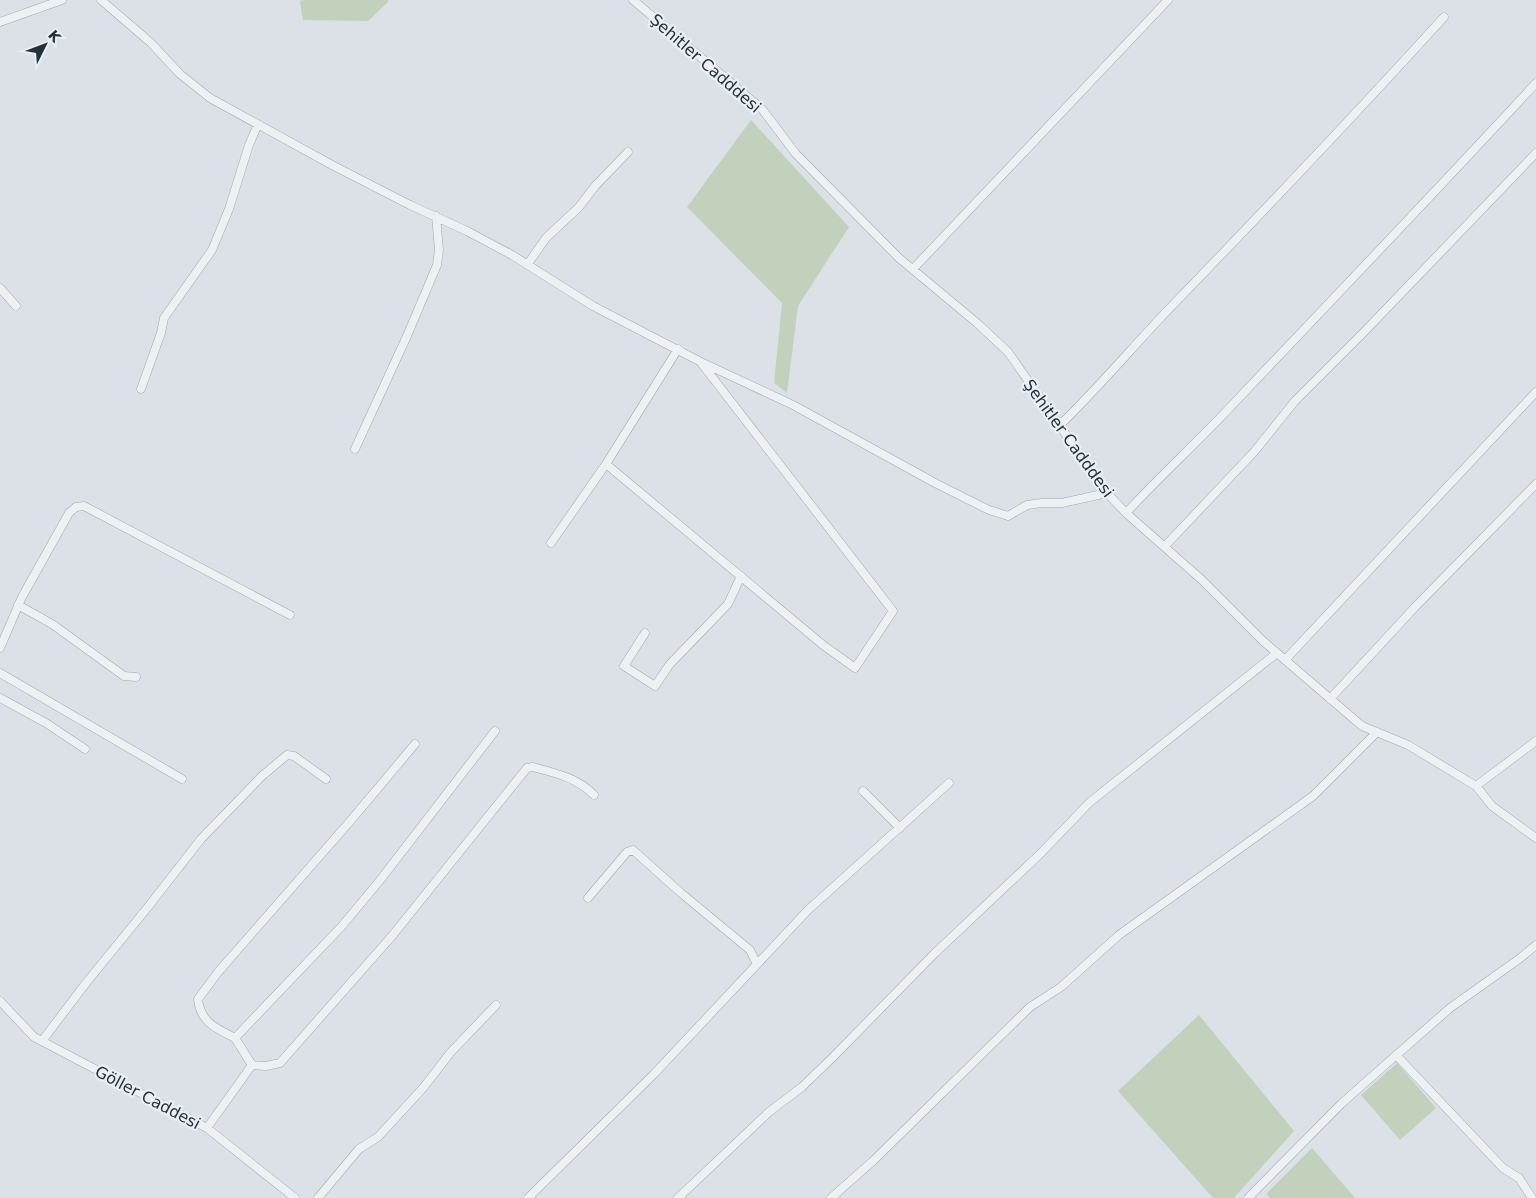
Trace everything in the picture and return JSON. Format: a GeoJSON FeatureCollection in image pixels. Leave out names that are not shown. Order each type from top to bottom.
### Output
{"type":"FeatureCollection","features":[{"type":"Feature","properties":{"kind":"street"},"geometry":{"type":"LineString","coordinates":[[0,22],[62,0]]}},
{"type":"Feature","properties":{"kind":"street"},"geometry":{"type":"LineString","coordinates":[[101,0],[150,42],[180,74],[210,98],[332,166],[467,231],[593,306],[701,362],[793,405],[937,484],[989,510],[1008,516],[1027,505],[1062,503],[1107,493]]}},
{"type":"Feature","properties":{"kind":"street","name":"Şehitler Cadddesi"},"geometry":{"type":"LineString","coordinates":[[632,0],[762,109],[796,154],[899,258],[977,323],[1008,352],[1107,493],[1126,513],[1165,546],[1277,653],[1362,726],[1408,745],[1453,774],[1476,786],[1492,806],[1536,838]]}},
{"type":"Feature","properties":{"kind":"street"},"geometry":{"type":"LineString","coordinates":[[913,269],[1168,0]]}},
{"type":"Feature","properties":{"kind":"street"},"geometry":{"type":"LineString","coordinates":[[1060,425],[1089,397],[1147,332],[1360,109],[1444,17]]}},
{"type":"Feature","properties":{"kind":"street"},"geometry":{"type":"LineString","coordinates":[[1126,513],[1323,311],[1536,84]]}},
{"type":"Feature","properties":{"kind":"street"},"geometry":{"type":"LineString","coordinates":[[141,389],[161,333],[164,318],[212,250],[229,209],[249,145],[258,124]]}},
{"type":"Feature","properties":{"kind":"street"},"geometry":{"type":"LineString","coordinates":[[527,265],[546,238],[579,207],[596,184],[628,152]]}},
{"type":"Feature","properties":{"kind":"street"},"geometry":{"type":"LineString","coordinates":[[1165,546],[1254,452],[1295,400],[1364,332],[1536,153]]}},
{"type":"Feature","properties":{"kind":"street"},"geometry":{"type":"LineString","coordinates":[[355,449],[408,336],[437,265],[439,250],[436,216]]}},
{"type":"Feature","properties":{"kind":"street"},"geometry":{"type":"LineString","coordinates":[[0,288],[16,306]]}},
{"type":"Feature","properties":{"kind":"street"},"geometry":{"type":"LineString","coordinates":[[551,543],[606,464],[678,349]]}},
{"type":"Feature","properties":{"kind":"street"},"geometry":{"type":"LineString","coordinates":[[606,464],[823,646],[855,668],[892,611],[701,362]]}},
{"type":"Feature","properties":{"kind":"street"},"geometry":{"type":"LineString","coordinates":[[1285,660],[1536,392]]}},
{"type":"Feature","properties":{"kind":"street"},"geometry":{"type":"LineString","coordinates":[[1330,699],[1416,606],[1536,484]]}},
{"type":"Feature","properties":{"kind":"street"},"geometry":{"type":"LineString","coordinates":[[0,648],[18,605],[69,513],[76,507],[84,506],[290,615]]}},
{"type":"Feature","properties":{"kind":"street"},"geometry":{"type":"LineString","coordinates":[[646,633],[624,666],[655,686],[670,664],[728,604],[741,576]]}},
{"type":"Feature","properties":{"kind":"street"},"geometry":{"type":"LineString","coordinates":[[18,605],[52,624],[124,676],[136,678]]}},
{"type":"Feature","properties":{"kind":"street"},"geometry":{"type":"LineString","coordinates":[[678,1198],[762,1118],[802,1086],[834,1056],[934,954],[1040,854],[1090,802],[1277,653]]}},
{"type":"Feature","properties":{"kind":"street"},"geometry":{"type":"LineString","coordinates":[[0,673],[182,779]]}},
{"type":"Feature","properties":{"kind":"street"},"geometry":{"type":"LineString","coordinates":[[0,698],[46,723],[85,749]]}},
{"type":"Feature","properties":{"kind":"street"},"geometry":{"type":"LineString","coordinates":[[235,1038],[348,919],[495,731]]}},
{"type":"Feature","properties":{"kind":"street"},"geometry":{"type":"LineString","coordinates":[[831,1198],[874,1160],[1030,1007],[1061,987],[1119,935],[1313,796],[1377,732]]}},
{"type":"Feature","properties":{"kind":"street"},"geometry":{"type":"LineString","coordinates":[[1476,786],[1536,742]]}},
{"type":"Feature","properties":{"kind":"street"},"geometry":{"type":"LineString","coordinates":[[414,744],[352,819],[219,971],[198,999],[199,1009],[207,1021],[235,1038],[252,1064],[266,1066],[280,1063],[392,936],[527,768],[534,767],[575,780],[594,795]]}},
{"type":"Feature","properties":{"kind":"street"},"geometry":{"type":"LineString","coordinates":[[42,1041],[86,982],[201,839],[262,776],[287,755],[294,756],[326,779]]}},
{"type":"Feature","properties":{"kind":"street"},"geometry":{"type":"LineString","coordinates":[[528,1198],[654,1074],[808,910],[949,783]]}},
{"type":"Feature","properties":{"kind":"street"},"geometry":{"type":"LineString","coordinates":[[863,791],[900,828]]}},
{"type":"Feature","properties":{"kind":"street"},"geometry":{"type":"LineString","coordinates":[[588,898],[627,852],[633,850],[681,893],[750,950],[757,964]]}},
{"type":"Feature","properties":{"kind":"street"},"geometry":{"type":"LineString","coordinates":[[1248,1198],[1341,1104],[1396,1055],[1450,1008],[1536,945]]}},
{"type":"Feature","properties":{"kind":"street","name":"Göller Caddesi"},"geometry":{"type":"LineString","coordinates":[[0,1001],[34,1037],[208,1128],[295,1198]]}},
{"type":"Feature","properties":{"kind":"street"},"geometry":{"type":"LineString","coordinates":[[318,1198],[359,1149],[378,1137],[423,1088],[451,1052],[496,1005]]}},
{"type":"Feature","properties":{"kind":"street"},"geometry":{"type":"LineString","coordinates":[[1396,1055],[1503,1168],[1519,1178],[1532,1198]]}},
{"type":"Feature","properties":{"kind":"street"},"geometry":{"type":"LineString","coordinates":[[208,1128],[252,1064]]}},
{"type":"Feature","properties":{"kind":"green space"},"geometry":{"type":"Polygon","coordinates":[[[388,0],[388,2],[368,21],[303,20],[300,1],[388,0]]]}},
{"type":"Feature","properties":{"kind":"green space"},"geometry":{"type":"Polygon","coordinates":[[[751,120],[849,227],[798,306],[787,393],[774,383],[782,303],[687,207],[751,120]]]}},
{"type":"Feature","properties":{"kind":"green space"},"geometry":{"type":"Polygon","coordinates":[[[1199,1015],[1294,1131],[1234,1198],[1213,1198],[1118,1091],[1199,1015]]]}},
{"type":"Feature","properties":{"kind":"green space"},"geometry":{"type":"Polygon","coordinates":[[[1397,1063],[1436,1108],[1400,1140],[1361,1095],[1397,1063]]]}},
{"type":"Feature","properties":{"kind":"green space"},"geometry":{"type":"Polygon","coordinates":[[[1312,1148],[1355,1198],[1270,1198],[1266,1194],[1312,1148]]]}}]}
